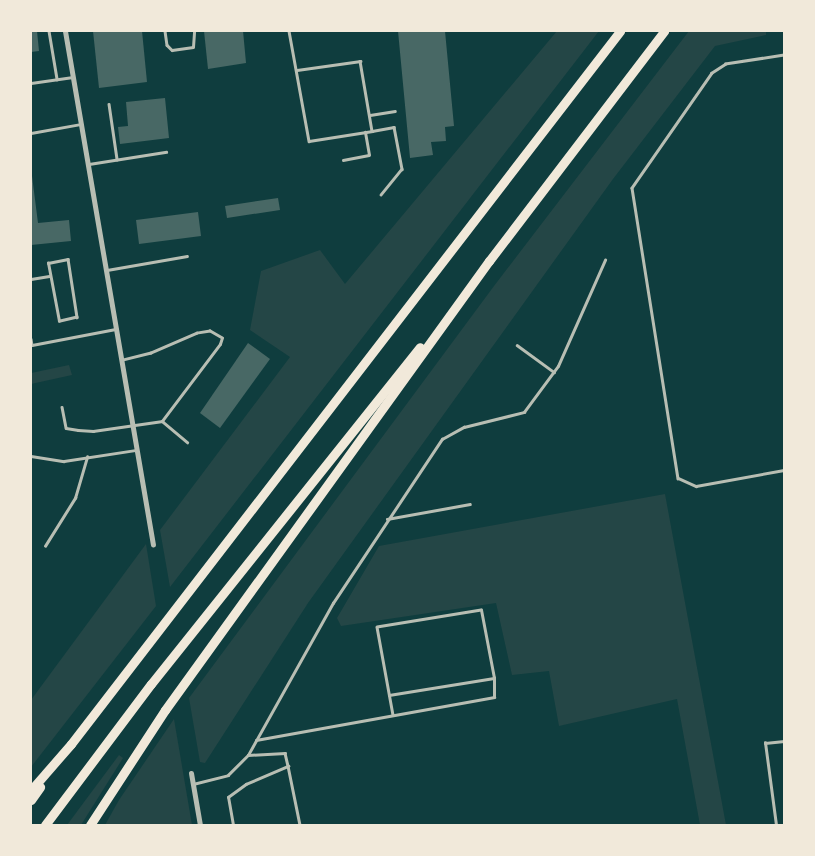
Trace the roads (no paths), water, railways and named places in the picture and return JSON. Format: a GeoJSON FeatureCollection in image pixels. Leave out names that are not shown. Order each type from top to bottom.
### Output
{"type":"FeatureCollection","features":[{"type":"Feature","properties":{"kind":"highway"},"geometry":{"type":"LineString","coordinates":[[31,800],[71,744],[620,31]]}},
{"type":"Feature","properties":{"kind":"highway"},"geometry":{"type":"LineString","coordinates":[[45,825],[190,634],[489,261],[664,31]]}},
{"type":"Feature","properties":{"kind":"highway"},"geometry":{"type":"LineString","coordinates":[[90,825],[165,710],[489,261]]}},
{"type":"Feature","properties":{"kind":"highway"},"geometry":{"type":"LineString","coordinates":[[31,790],[71,744]]}},
{"type":"Feature","properties":{"kind":"street"},"geometry":{"type":"LineString","coordinates":[[65,31],[152,545]]}},
{"type":"Feature","properties":{"kind":"street"},"geometry":{"type":"LineString","coordinates":[[191,774],[200,825]]}},
{"type":"Feature","properties":{"kind":"lane"},"geometry":{"type":"LineString","coordinates":[[49,31],[57,80]]}},
{"type":"Feature","properties":{"kind":"lane"},"geometry":{"type":"LineString","coordinates":[[165,31],[167,45],[172,50],[193,47],[194,31]]}},
{"type":"Feature","properties":{"kind":"lane"},"geometry":{"type":"LineString","coordinates":[[290,31],[309,141],[394,127],[402,169],[381,195]]}},
{"type":"Feature","properties":{"kind":"lane"},"geometry":{"type":"LineString","coordinates":[[784,55],[726,64],[712,73],[632,188],[678,478],[696,486],[784,470]]}},
{"type":"Feature","properties":{"kind":"lane"},"geometry":{"type":"LineString","coordinates":[[297,70],[360,61],[372,131]]}},
{"type":"Feature","properties":{"kind":"lane"},"geometry":{"type":"LineString","coordinates":[[31,84],[73,77]]}},
{"type":"Feature","properties":{"kind":"lane"},"geometry":{"type":"LineString","coordinates":[[109,104],[117,160]]}},
{"type":"Feature","properties":{"kind":"lane"},"geometry":{"type":"LineString","coordinates":[[370,115],[395,111]]}},
{"type":"Feature","properties":{"kind":"lane"},"geometry":{"type":"LineString","coordinates":[[31,133],[81,124]]}},
{"type":"Feature","properties":{"kind":"lane"},"geometry":{"type":"LineString","coordinates":[[343,160],[369,155],[365,132]]}},
{"type":"Feature","properties":{"kind":"lane"},"geometry":{"type":"LineString","coordinates":[[88,165],[166,152]]}},
{"type":"Feature","properties":{"kind":"lane"},"geometry":{"type":"LineString","coordinates":[[106,270],[187,256]]}},
{"type":"Feature","properties":{"kind":"lane"},"geometry":{"type":"LineString","coordinates":[[68,259],[77,317],[59,320],[50,276],[48,262],[68,259]]}},
{"type":"Feature","properties":{"kind":"lane"},"geometry":{"type":"LineString","coordinates":[[193,784],[228,775],[248,755],[333,603],[387,519],[442,439],[464,427],[524,412],[554,372],[605,260]]}},
{"type":"Feature","properties":{"kind":"lane"},"geometry":{"type":"LineString","coordinates":[[31,279],[50,276]]}},
{"type":"Feature","properties":{"kind":"lane"},"geometry":{"type":"LineString","coordinates":[[31,339],[32,345],[116,329]]}},
{"type":"Feature","properties":{"kind":"lane"},"geometry":{"type":"LineString","coordinates":[[62,407],[66,428],[93,431],[162,421],[220,344],[218,333],[197,333],[142,356],[121,360]]}},
{"type":"Feature","properties":{"kind":"lane"},"geometry":{"type":"LineString","coordinates":[[516,345],[554,372]]}},
{"type":"Feature","properties":{"kind":"lane"},"geometry":{"type":"LineString","coordinates":[[162,421],[187,442]]}},
{"type":"Feature","properties":{"kind":"lane"},"geometry":{"type":"LineString","coordinates":[[31,456],[64,461],[136,450]]}},
{"type":"Feature","properties":{"kind":"lane"},"geometry":{"type":"LineString","coordinates":[[45,546],[75,498],[87,457]]}},
{"type":"Feature","properties":{"kind":"lane"},"geometry":{"type":"LineString","coordinates":[[387,519],[470,504]]}},
{"type":"Feature","properties":{"kind":"lane"},"geometry":{"type":"LineString","coordinates":[[256,740],[393,715],[494,696],[494,678],[481,610],[377,627],[393,715]]}},
{"type":"Feature","properties":{"kind":"lane"},"geometry":{"type":"LineString","coordinates":[[389,695],[494,678]]}},
{"type":"Feature","properties":{"kind":"lane"},"geometry":{"type":"LineString","coordinates":[[776,825],[766,743],[784,741]]}},
{"type":"Feature","properties":{"kind":"lane"},"geometry":{"type":"LineString","coordinates":[[248,755],[285,753],[300,825]]}},
{"type":"Feature","properties":{"kind":"lane"},"geometry":{"type":"LineString","coordinates":[[233,825],[228,797],[246,784],[288,766]]}}]}
